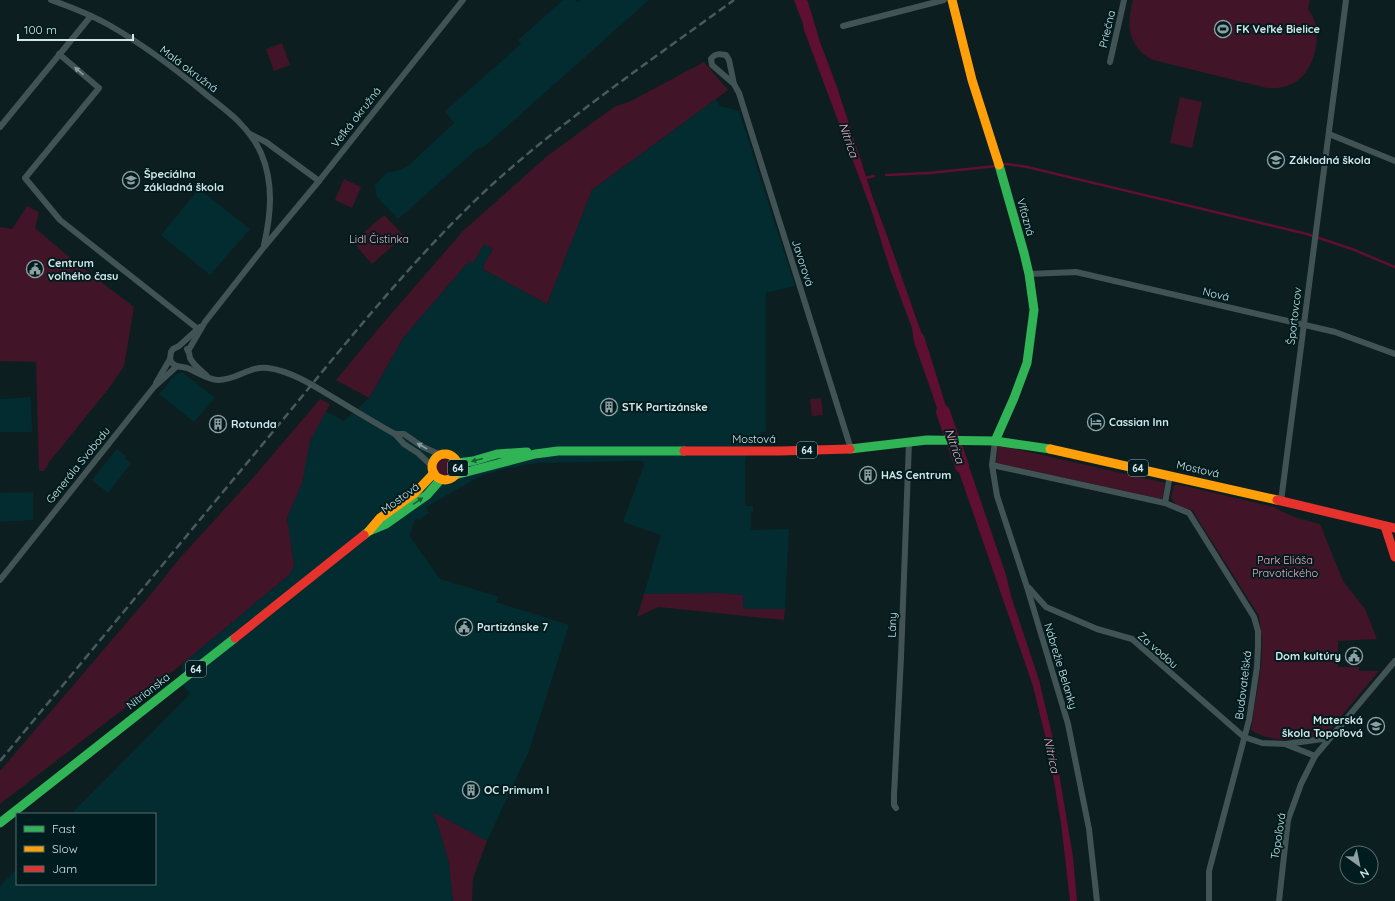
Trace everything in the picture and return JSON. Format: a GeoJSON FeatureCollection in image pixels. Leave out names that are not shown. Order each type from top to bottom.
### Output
{"type":"FeatureCollection","features":[{"type":"Feature","properties":{"kind":"main road","name":"Víťazná"},"geometry":{"type":"LineString","coordinates":[[952,0],[972,80],[999,165],[1029,274],[1034,310],[1027,363],[1014,398],[995,441]]}},
{"type":"Feature","properties":{"kind":"main road","name":"Mostová"},"geometry":{"type":"LineString","coordinates":[[455,475],[496,463],[535,454],[558,451],[780,451],[851,449],[934,440],[995,441],[1070,453],[1395,528]]}},
{"type":"Feature","properties":{"kind":"main road","name":"Mostová"},"geometry":{"type":"LineString","coordinates":[[457,463],[473,461],[497,454],[527,452],[535,454]]}},
{"type":"Feature","properties":{"kind":"main road","name":"64"},"geometry":{"type":"LineString","coordinates":[[441,455],[451,456],[457,463],[458,469],[455,475],[448,480],[435,473],[435,459],[441,455]]}},
{"type":"Feature","properties":{"kind":"main road","name":"Mostová"},"geometry":{"type":"LineString","coordinates":[[348,548],[369,531],[386,524],[427,495],[435,473]]}},
{"type":"Feature","properties":{"kind":"main road"},"geometry":{"type":"LineString","coordinates":[[1386,526],[1395,557]]}},
{"type":"Feature","properties":{"kind":"main road","name":"Nitrianska"},"geometry":{"type":"LineString","coordinates":[[0,822],[176,685],[348,548]]}},
{"type":"Feature","properties":{"kind":"street","name":"Malá okružná"},"geometry":{"type":"LineString","coordinates":[[51,0],[91,16],[119,31],[169,65],[238,121],[249,133],[260,152],[266,167],[269,181],[270,220],[264,247]]}},
{"type":"Feature","properties":{"kind":"street","name":"Veľká okružná"},"geometry":{"type":"LineString","coordinates":[[264,247],[319,181],[463,0]]}},
{"type":"Feature","properties":{"kind":"street"},"geometry":{"type":"LineString","coordinates":[[842,26],[944,0]]}},
{"type":"Feature","properties":{"kind":"street","name":"Priečna"},"geometry":{"type":"LineString","coordinates":[[1110,62],[1124,0]]}},
{"type":"Feature","properties":{"kind":"street","name":"Športovcov"},"geometry":{"type":"LineString","coordinates":[[1281,501],[1346,0]]}},
{"type":"Feature","properties":{"kind":"street"},"geometry":{"type":"LineString","coordinates":[[0,127],[91,16]]}},
{"type":"Feature","properties":{"kind":"street"},"geometry":{"type":"LineString","coordinates":[[59,54],[99,88],[25,178],[60,220],[198,329]]}},
{"type":"Feature","properties":{"kind":"street","name":"Javorová"},"geometry":{"type":"LineString","coordinates":[[734,84],[712,65],[711,59],[713,56],[719,54],[726,55],[729,60],[734,84],[740,98],[851,449]]}},
{"type":"Feature","properties":{"kind":"street","name":"Malá okružná"},"geometry":{"type":"LineString","coordinates":[[249,133],[266,142],[319,181]]}},
{"type":"Feature","properties":{"kind":"street"},"geometry":{"type":"LineString","coordinates":[[1329,134],[1395,161]]}},
{"type":"Feature","properties":{"kind":"street"},"geometry":{"type":"LineString","coordinates":[[188,351],[206,322],[264,247]]}},
{"type":"Feature","properties":{"kind":"street","name":"Nová"},"geometry":{"type":"LineString","coordinates":[[1029,274],[1076,272],[1335,332],[1395,354]]}},
{"type":"Feature","properties":{"kind":"street"},"geometry":{"type":"LineString","coordinates":[[154,387],[170,359],[173,349],[179,346],[206,322]]}},
{"type":"Feature","properties":{"kind":"street"},"geometry":{"type":"LineString","coordinates":[[179,346],[186,348],[190,358],[212,379]]}},
{"type":"Feature","properties":{"kind":"street"},"geometry":{"type":"LineString","coordinates":[[180,367],[188,364],[190,358]]}},
{"type":"Feature","properties":{"kind":"street"},"geometry":{"type":"LineString","coordinates":[[170,359],[171,362],[180,367],[212,379],[220,380],[253,370],[266,368],[281,370],[312,384],[395,434],[404,444],[418,453],[435,473]]}},
{"type":"Feature","properties":{"kind":"street","name":"Generála Svobodu"},"geometry":{"type":"LineString","coordinates":[[0,580],[154,387],[180,367]]}},
{"type":"Feature","properties":{"kind":"street"},"geometry":{"type":"LineString","coordinates":[[395,434],[404,434],[423,447],[441,455]]}},
{"type":"Feature","properties":{"kind":"street","name":"Nábrežie Belanky"},"geometry":{"type":"LineString","coordinates":[[995,441],[992,465],[998,496],[1068,724],[1089,830],[1097,901]]}},
{"type":"Feature","properties":{"kind":"street","name":"Lány"},"geometry":{"type":"LineString","coordinates":[[896,808],[894,806],[894,795],[909,442]]}},
{"type":"Feature","properties":{"kind":"street","name":"Budovateľská"},"geometry":{"type":"LineString","coordinates":[[992,465],[1165,503],[1189,513],[1254,617],[1258,631],[1257,667],[1249,720],[1209,871],[1209,901]]}},
{"type":"Feature","properties":{"kind":"street"},"geometry":{"type":"LineString","coordinates":[[1165,503],[1170,475]]}},
{"type":"Feature","properties":{"kind":"street","name":"Za vodou"},"geometry":{"type":"LineString","coordinates":[[1027,587],[1046,607],[1096,629],[1132,639],[1244,737]]}},
{"type":"Feature","properties":{"kind":"street","name":"Topoľová"},"geometry":{"type":"LineString","coordinates":[[1279,901],[1288,820],[1301,784],[1315,756],[1395,661]]}},
{"type":"Feature","properties":{"kind":"street"},"geometry":{"type":"LineString","coordinates":[[1244,737],[1262,743],[1285,744],[1330,738]]}},
{"type":"Feature","properties":{"kind":"street"},"geometry":{"type":"LineString","coordinates":[[1285,744],[1315,756]]}},
{"type":"Feature","properties":{"kind":"shaded area"},"geometry":{"type":"Polygon","coordinates":[[[563,0],[575,0],[578,2],[580,0],[649,0],[485,146],[477,149],[398,219],[377,197],[375,185],[386,173],[408,166],[454,123],[445,111],[521,44],[518,40],[563,0]]]}},
{"type":"Feature","properties":{"kind":"shaded area"},"geometry":{"type":"Polygon","coordinates":[[[716,99],[720,106],[739,111],[795,286],[766,293],[766,431],[759,434],[746,457],[745,462],[745,506],[753,506],[753,512],[751,512],[751,530],[789,529],[785,609],[742,609],[743,595],[718,593],[644,594],[661,535],[623,522],[644,465],[643,461],[537,463],[509,468],[481,476],[426,507],[429,513],[419,520],[418,518],[415,520],[410,534],[411,538],[440,579],[497,596],[498,598],[496,602],[569,625],[529,751],[487,841],[433,812],[449,864],[453,901],[0,901],[0,886],[16,870],[16,885],[156,885],[156,813],[72,813],[190,694],[183,686],[182,664],[289,575],[294,566],[287,518],[302,483],[303,469],[310,441],[325,411],[344,421],[369,398],[403,338],[469,261],[473,263],[484,244],[493,248],[484,264],[483,269],[547,304],[592,190],[716,99]]]}},
{"type":"Feature","properties":{"kind":"shaded area"},"geometry":{"type":"Polygon","coordinates":[[[199,189],[250,229],[210,275],[161,235],[199,189]]]}},
{"type":"Feature","properties":{"kind":"shaded area"},"geometry":{"type":"Polygon","coordinates":[[[182,372],[215,398],[194,422],[159,394],[175,375],[182,372]]]}},
{"type":"Feature","properties":{"kind":"shaded area"},"geometry":{"type":"Polygon","coordinates":[[[31,397],[32,432],[0,432],[0,399],[31,397]]]}},
{"type":"Feature","properties":{"kind":"shaded area"},"geometry":{"type":"Polygon","coordinates":[[[117,449],[126,456],[124,458],[131,463],[108,493],[92,480],[117,449]]]}},
{"type":"Feature","properties":{"kind":"shaded area"},"geometry":{"type":"Polygon","coordinates":[[[33,492],[33,520],[0,522],[0,493],[33,492]]]}},
{"type":"Feature","properties":{"kind":"green space","name":"FK Veľké Bielice"},"geometry":{"type":"Polygon","coordinates":[[[1133,0],[1310,0],[1308,9],[1316,26],[1316,47],[1309,67],[1304,75],[1294,83],[1275,88],[1267,88],[1153,60],[1138,49],[1131,34],[1130,18],[1133,0]]]}},
{"type":"Feature","properties":{"kind":"green space"},"geometry":{"type":"Polygon","coordinates":[[[282,43],[290,65],[274,71],[266,49],[282,43]]]}},
{"type":"Feature","properties":{"kind":"green space"},"geometry":{"type":"Polygon","coordinates":[[[704,62],[728,90],[592,190],[547,304],[483,269],[484,264],[493,249],[484,244],[473,263],[469,261],[403,338],[369,398],[336,380],[463,231],[546,157],[614,107],[631,101],[704,62]]]}},
{"type":"Feature","properties":{"kind":"green space"},"geometry":{"type":"Polygon","coordinates":[[[1180,97],[1202,102],[1192,148],[1170,143],[1180,97]]]}},
{"type":"Feature","properties":{"kind":"green space"},"geometry":{"type":"Polygon","coordinates":[[[344,179],[361,187],[352,208],[335,200],[344,179]]]}},
{"type":"Feature","properties":{"kind":"green space"},"geometry":{"type":"Polygon","coordinates":[[[27,206],[39,212],[35,228],[80,266],[134,307],[124,366],[109,388],[50,461],[44,471],[39,471],[36,362],[0,361],[0,227],[12,229],[27,206]]]}},
{"type":"Feature","properties":{"kind":"green space","name":"Lidl Čistinka"},"geometry":{"type":"Polygon","coordinates":[[[384,215],[404,236],[372,264],[353,242],[384,215]]]}},
{"type":"Feature","properties":{"kind":"green space"},"geometry":{"type":"Polygon","coordinates":[[[821,398],[823,415],[812,416],[810,399],[821,398]]]}},
{"type":"Feature","properties":{"kind":"green space"},"geometry":{"type":"Polygon","coordinates":[[[320,399],[330,404],[310,441],[302,483],[287,518],[294,566],[289,575],[182,664],[0,804],[0,771],[152,593],[179,559],[252,479],[320,399]]]}},
{"type":"Feature","properties":{"kind":"green space"},"geometry":{"type":"Polygon","coordinates":[[[998,445],[1165,483],[1162,499],[996,463],[998,445]]]}},
{"type":"Feature","properties":{"kind":"green space"},"geometry":{"type":"Polygon","coordinates":[[[445,458],[451,461],[454,467],[451,473],[445,476],[439,473],[436,467],[439,461],[445,458]]]}},
{"type":"Feature","properties":{"kind":"green space","name":"Park Eliáša Pravotického"},"geometry":{"type":"Polygon","coordinates":[[[1174,485],[1180,485],[1274,507],[1290,515],[1320,524],[1343,581],[1365,609],[1377,639],[1338,641],[1338,667],[1359,667],[1359,671],[1379,671],[1325,736],[1287,740],[1269,738],[1251,730],[1261,666],[1262,639],[1259,616],[1192,510],[1178,507],[1171,498],[1174,485]]]}},
{"type":"Feature","properties":{"kind":"green space"},"geometry":{"type":"Polygon","coordinates":[[[718,593],[743,595],[743,609],[785,609],[784,620],[658,607],[637,617],[644,594],[718,593]]]}},
{"type":"Feature","properties":{"kind":"green space"},"geometry":{"type":"Polygon","coordinates":[[[433,812],[487,841],[473,878],[472,901],[453,901],[449,864],[433,812]]]}},
{"type":"Feature","properties":{"kind":"water"},"geometry":{"type":"Polygon","coordinates":[[[794,0],[807,0],[808,2],[820,42],[837,87],[873,198],[921,332],[924,336],[945,403],[957,431],[944,431],[914,342],[912,328],[890,269],[871,209],[794,0]]]}},
{"type":"Feature","properties":{"kind":"water"},"geometry":{"type":"Polygon","coordinates":[[[963,449],[1006,575],[1011,596],[1039,680],[1054,743],[1073,857],[1077,901],[1070,901],[1061,823],[1049,752],[1033,686],[960,475],[949,450],[963,449]]]}},
{"type":"Feature","properties":{"kind":"waterway"},"geometry":{"type":"LineString","coordinates":[[1002,165],[1007,164],[1027,167],[1307,234],[1352,249],[1395,267]]}},
{"type":"Feature","properties":{"kind":"waterway"},"geometry":{"type":"LineString","coordinates":[[886,175],[929,173],[997,166]]}},
{"type":"Feature","properties":{"kind":"waterway"},"geometry":{"type":"LineString","coordinates":[[865,178],[874,176]]}},
{"type":"Feature","properties":{"kind":"waterway","name":"Nitrica"},"geometry":{"type":"LineString","coordinates":[[943,412],[962,466]]}},
{"type":"Feature","properties":{"kind":"railway"},"geometry":{"type":"LineString","coordinates":[[0,761],[351,337],[402,277],[456,219],[513,166],[575,116],[734,0]]}},
{"type":"Feature","properties":{"kind":"traffic: fast"},"geometry":{"type":"LineString","coordinates":[[995,441],[1014,398],[1027,363],[1034,310],[1029,274],[1024,253],[999,165]]}},
{"type":"Feature","properties":{"kind":"traffic: fast"},"geometry":{"type":"LineString","coordinates":[[850,449],[927,440],[995,441],[1050,449]]}},
{"type":"Feature","properties":{"kind":"traffic: fast"},"geometry":{"type":"LineString","coordinates":[[455,475],[535,454],[558,451],[684,451]]}},
{"type":"Feature","properties":{"kind":"traffic: fast"},"geometry":{"type":"LineString","coordinates":[[457,463],[473,461],[497,454],[527,452]]}},
{"type":"Feature","properties":{"kind":"traffic: fast"},"geometry":{"type":"LineString","coordinates":[[364,535],[369,531],[386,524],[427,495],[441,479]]}},
{"type":"Feature","properties":{"kind":"traffic: fast"},"geometry":{"type":"LineString","coordinates":[[0,823],[235,638]]}},
{"type":"Feature","properties":{"kind":"traffic: slow"},"geometry":{"type":"LineString","coordinates":[[952,0],[972,80],[999,165]]}},
{"type":"Feature","properties":{"kind":"traffic: slow"},"geometry":{"type":"LineString","coordinates":[[1050,449],[1277,500]]}},
{"type":"Feature","properties":{"kind":"traffic: slow"},"geometry":{"type":"LineString","coordinates":[[445,454],[454,458],[458,467],[454,476],[445,480],[436,476],[432,467],[436,458],[445,454]]}},
{"type":"Feature","properties":{"kind":"traffic: slow"},"geometry":{"type":"LineString","coordinates":[[369,531],[380,518],[415,493],[434,473]]}},
{"type":"Feature","properties":{"kind":"traffic: jam"},"geometry":{"type":"LineString","coordinates":[[684,451],[850,449]]}},
{"type":"Feature","properties":{"kind":"traffic: jam"},"geometry":{"type":"LineString","coordinates":[[1277,500],[1395,528]]}},
{"type":"Feature","properties":{"kind":"traffic: jam"},"geometry":{"type":"LineString","coordinates":[[1385,526],[1395,557]]}},
{"type":"Feature","properties":{"kind":"traffic: jam"},"geometry":{"type":"LineString","coordinates":[[235,638],[364,535]]}},
{"type":"Feature","properties":{"kind":"place","name":"FK Veľké Bielice"},"geometry":{"type":"Point","coordinates":[1223,29]}},
{"type":"Feature","properties":{"kind":"place","name":"Základná škola"},"geometry":{"type":"Point","coordinates":[1276,160]}},
{"type":"Feature","properties":{"kind":"place","name":"Špeciálna základná škola"},"geometry":{"type":"Point","coordinates":[131,180]}},
{"type":"Feature","properties":{"kind":"place","name":"Centrum voľného času"},"geometry":{"type":"Point","coordinates":[35,269]}},
{"type":"Feature","properties":{"kind":"place","name":"STK Partizánske"},"geometry":{"type":"Point","coordinates":[609,407]}},
{"type":"Feature","properties":{"kind":"place","name":"Cassian Inn"},"geometry":{"type":"Point","coordinates":[1096,422]}},
{"type":"Feature","properties":{"kind":"place","name":"Rotunda"},"geometry":{"type":"Point","coordinates":[218,424]}},
{"type":"Feature","properties":{"kind":"place","name":"HAS Centrum"},"geometry":{"type":"Point","coordinates":[868,475]}},
{"type":"Feature","properties":{"kind":"place","name":"Partizánske 7"},"geometry":{"type":"Point","coordinates":[464,627]}},
{"type":"Feature","properties":{"kind":"place","name":"Dom kultúry"},"geometry":{"type":"Point","coordinates":[1354,656]}},
{"type":"Feature","properties":{"kind":"place","name":"Materská škola Topoľová"},"geometry":{"type":"Point","coordinates":[1376,726]}},
{"type":"Feature","properties":{"kind":"place","name":"OC Primum I"},"geometry":{"type":"Point","coordinates":[471,790]}}]}
